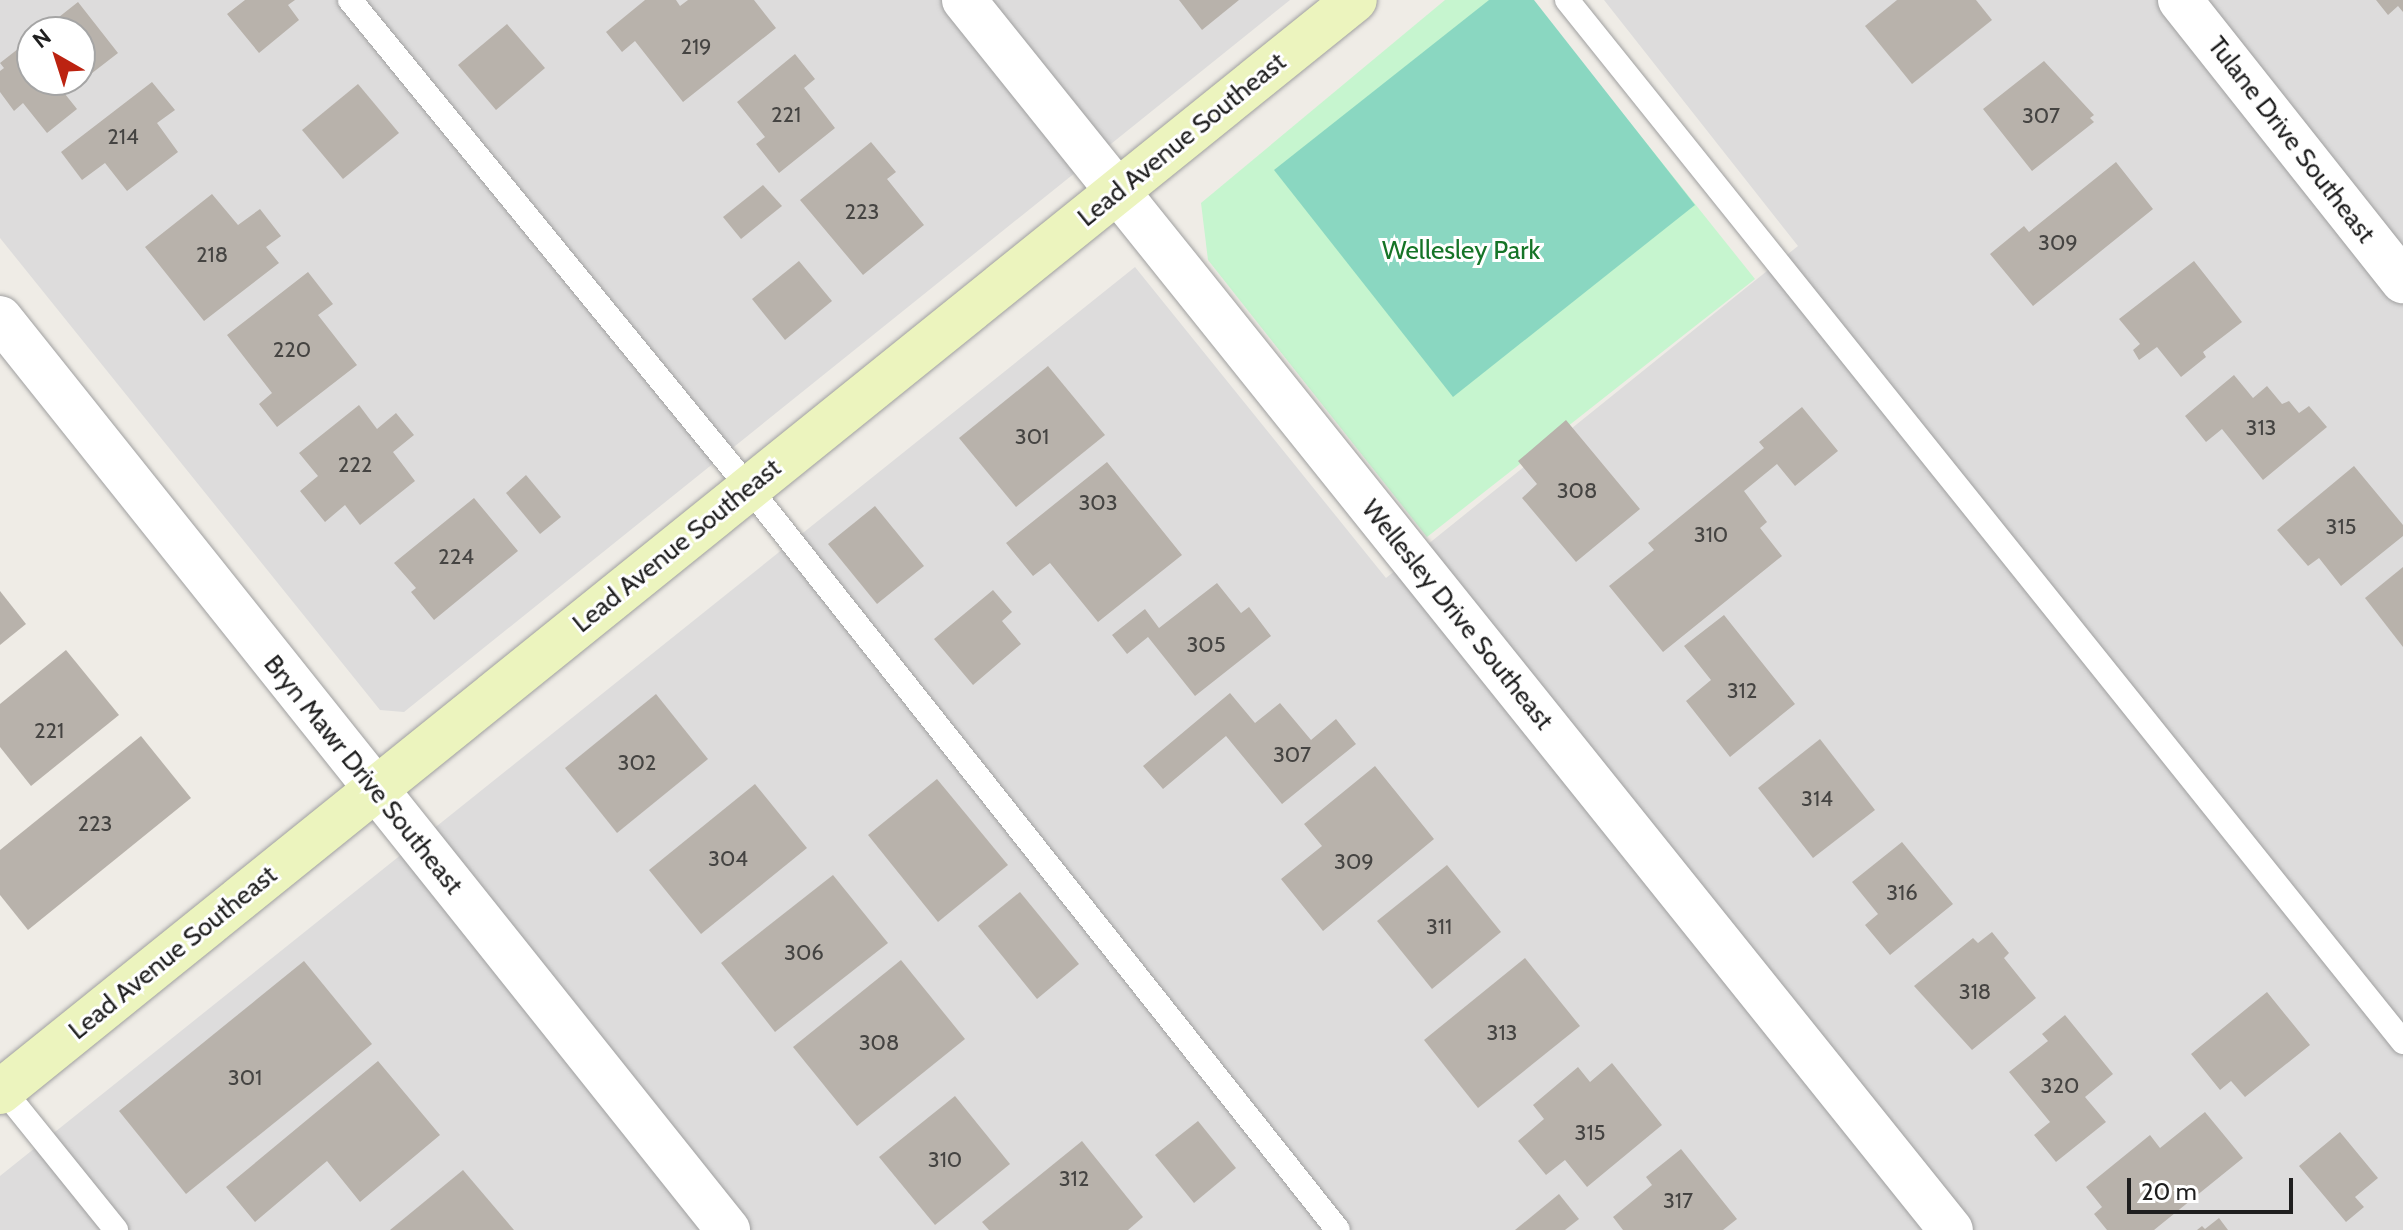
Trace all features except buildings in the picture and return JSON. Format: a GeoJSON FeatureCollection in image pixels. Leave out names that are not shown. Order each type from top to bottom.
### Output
{"type":"FeatureCollection","features":[{"type":"Feature","properties":{"kind":"main road","name":"Lead Avenue Southeast"},"geometry":{"type":"LineString","coordinates":[[1,1089],[1355,0]]}},
{"type":"Feature","properties":{"kind":"street","name":"Wellesley Drive Southeast"},"geometry":{"type":"LineString","coordinates":[[964,0],[1951,1230]]}},
{"type":"Feature","properties":{"kind":"street","name":"Tulane Drive Southeast"},"geometry":{"type":"LineString","coordinates":[[2180,0],[2403,281]]}},
{"type":"Feature","properties":{"kind":"street","name":"Bryn Mawr Drive Southeast"},"geometry":{"type":"LineString","coordinates":[[0,318],[374,791],[728,1230]]}},
{"type":"Feature","properties":{"kind":"lane"},"geometry":{"type":"LineString","coordinates":[[350,0],[749,488],[1338,1230]]}},
{"type":"Feature","properties":{"kind":"lane"},"geometry":{"type":"LineString","coordinates":[[1567,0],[2403,1042]]}},
{"type":"Feature","properties":{"kind":"lane"},"geometry":{"type":"LineString","coordinates":[[1,1089],[116,1230]]}},
{"type":"Feature","properties":{"kind":"shaded area"},"geometry":{"type":"Polygon","coordinates":[[[0,0],[1290,0],[404,712],[380,710],[0,238],[0,0]]]}},
{"type":"Feature","properties":{"kind":"shaded area"},"geometry":{"type":"Polygon","coordinates":[[[1604,0],[2403,0],[2403,1230],[0,1230],[0,1176],[1135,267],[1386,578],[1798,246],[1604,0]]]}},
{"type":"Feature","properties":{"kind":"green space","name":"Wellesley Park"},"geometry":{"type":"Polygon","coordinates":[[[1445,0],[1532,0],[1755,279],[1427,537],[1208,260],[1201,203],[1445,0]]]}},
{"type":"Feature","properties":{"kind":"green space"},"geometry":{"type":"Polygon","coordinates":[[[1489,0],[1534,0],[1695,205],[1453,397],[1274,170],[1489,0]]]}}]}
